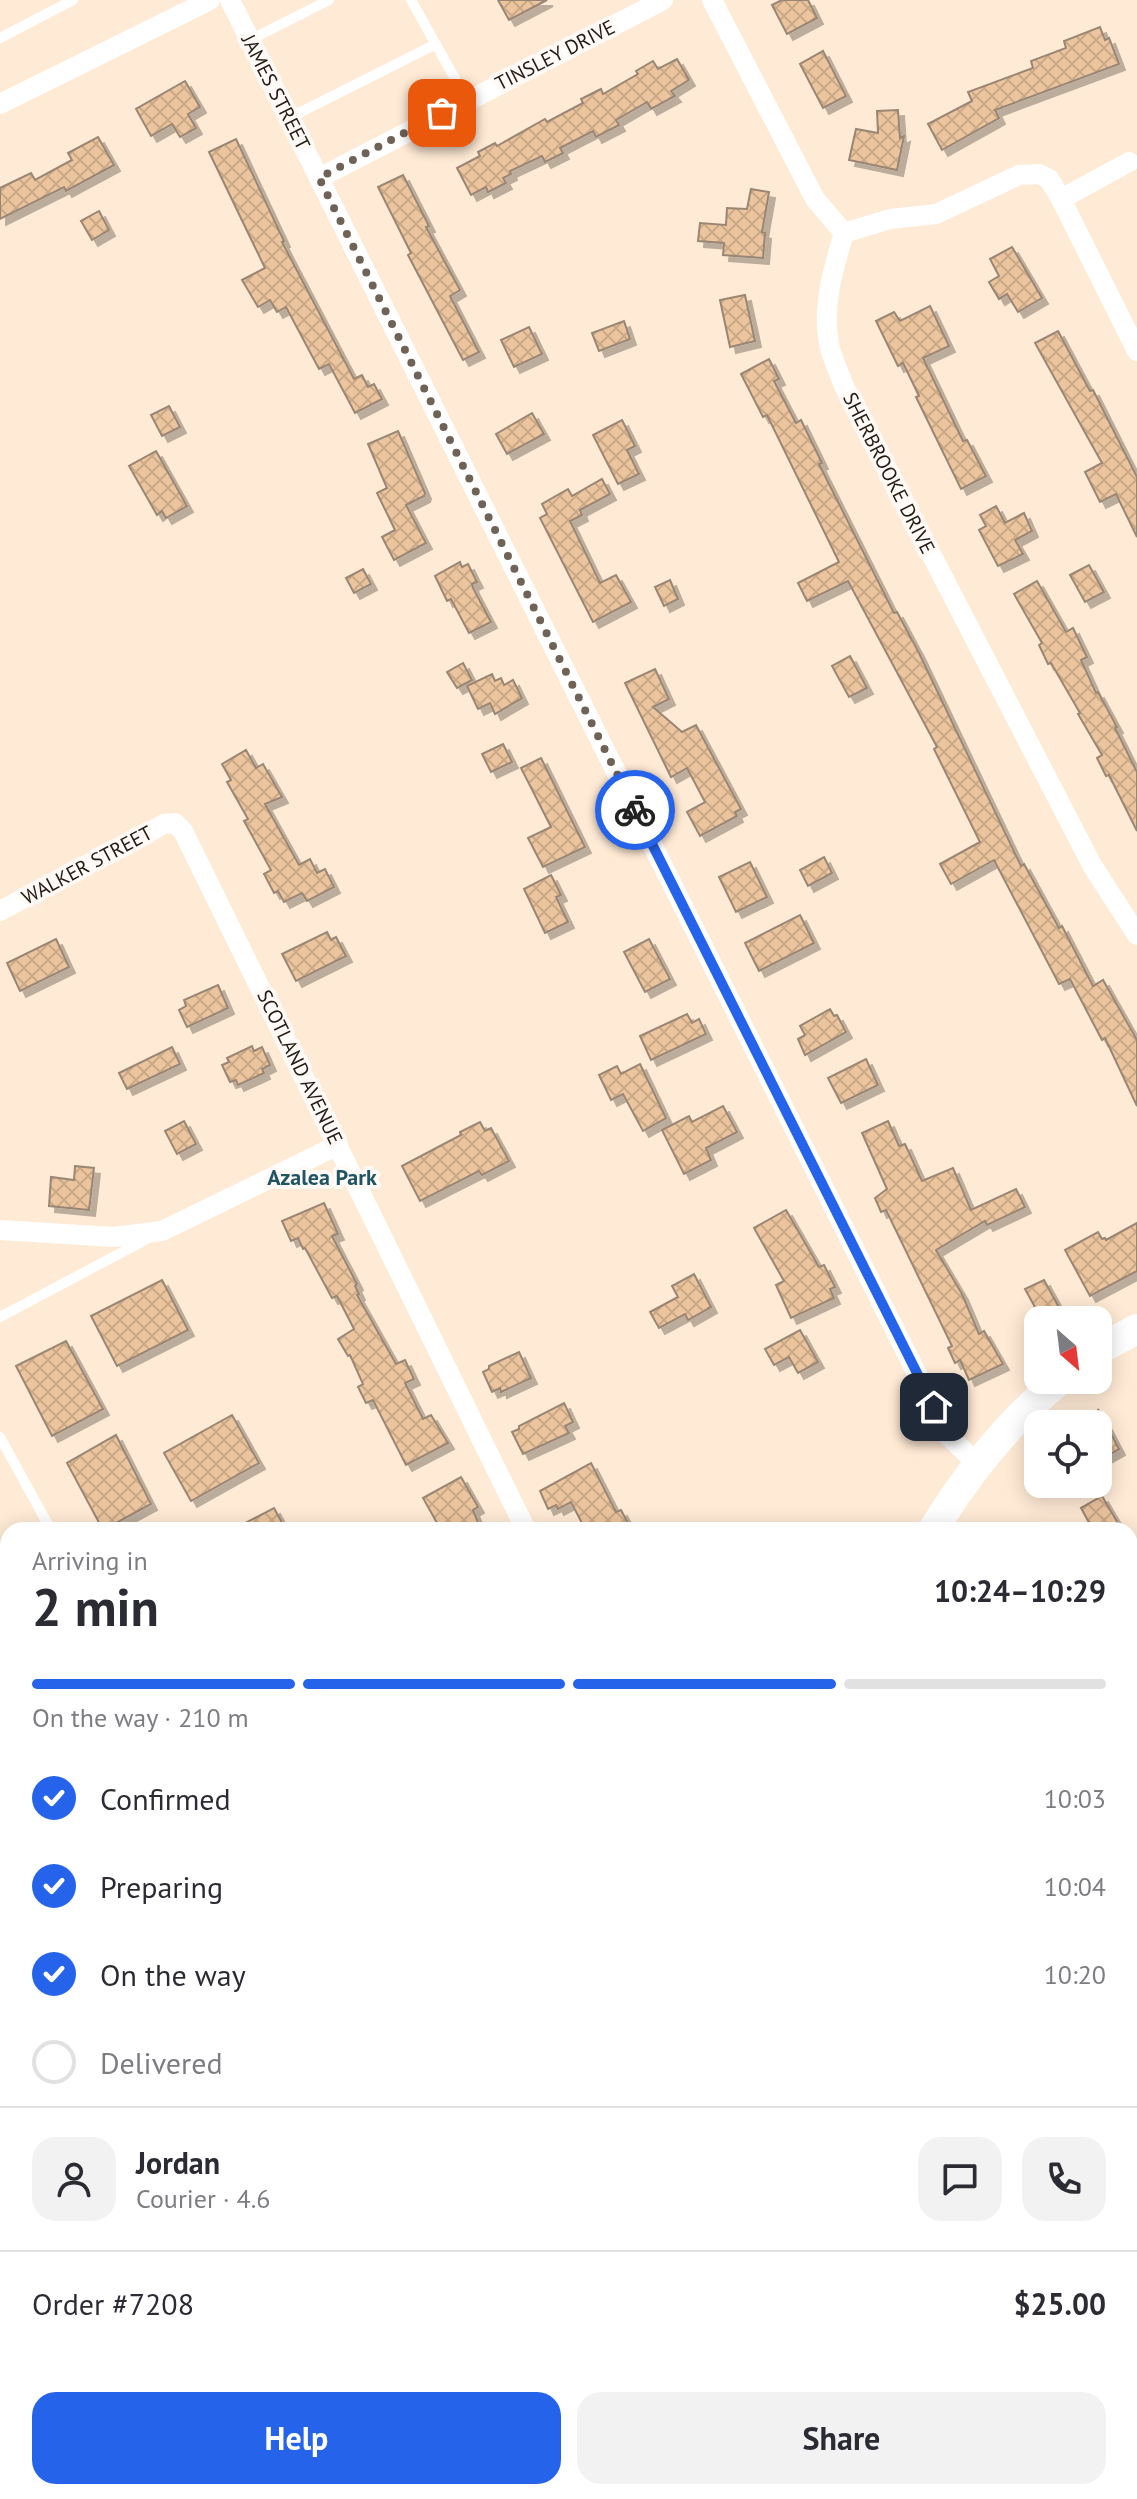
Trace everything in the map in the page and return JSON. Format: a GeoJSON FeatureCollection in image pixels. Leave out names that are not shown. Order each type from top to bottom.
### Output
{"type":"FeatureCollection","features":[{"type":"Feature","properties":{"kind":"street"},"geometry":{"type":"LineString","coordinates":[[0,104],[210,0]]}},
{"type":"Feature","properties":{"kind":"street","name":"JAMES STREET"},"geometry":{"type":"LineString","coordinates":[[230,0],[948,1436],[978,1464]]}},
{"type":"Feature","properties":{"kind":"street","name":"TINSLEY DRIVE"},"geometry":{"type":"LineString","coordinates":[[319,178],[663,0]]}},
{"type":"Feature","properties":{"kind":"street"},"geometry":{"type":"LineString","coordinates":[[712,0],[815,199],[844,233],[890,219],[936,214],[1019,175],[1039,174],[1049,179],[1061,199],[1137,351]]}},
{"type":"Feature","properties":{"kind":"street"},"geometry":{"type":"LineString","coordinates":[[1061,199],[1129,162]]}},
{"type":"Feature","properties":{"kind":"street","name":"SHERBROOKE DRIVE"},"geometry":{"type":"LineString","coordinates":[[844,233],[832,273],[826,315],[830,346],[844,386],[1092,865],[1137,935]]}},
{"type":"Feature","properties":{"kind":"street","name":"WALKER STREET"},"geometry":{"type":"LineString","coordinates":[[0,911],[164,824],[175,823]]}},
{"type":"Feature","properties":{"kind":"street","name":"SCOTLAND AVENUE"},"geometry":{"type":"LineString","coordinates":[[175,823],[190,845],[522,1522]]}},
{"type":"Feature","properties":{"kind":"street"},"geometry":{"type":"LineString","coordinates":[[0,1230],[113,1237],[162,1231],[338,1145]]}},
{"type":"Feature","properties":{"kind":"street"},"geometry":{"type":"LineString","coordinates":[[1112,1342],[1137,1329]]}},
{"type":"Feature","properties":{"kind":"street"},"geometry":{"type":"LineString","coordinates":[[938,1522],[978,1464],[1014,1422],[1045,1394]]}},
{"type":"Feature","properties":{"kind":"lane"},"geometry":{"type":"LineString","coordinates":[[0,38],[73,0]]}},
{"type":"Feature","properties":{"kind":"lane"},"geometry":{"type":"LineString","coordinates":[[250,40],[329,0]]}},
{"type":"Feature","properties":{"kind":"lane"},"geometry":{"type":"LineString","coordinates":[[411,0],[467,100]]}},
{"type":"Feature","properties":{"kind":"lane"},"geometry":{"type":"LineString","coordinates":[[289,118],[436,44]]}},
{"type":"Feature","properties":{"kind":"lane"},"geometry":{"type":"LineString","coordinates":[[0,1317],[162,1231]]}},
{"type":"Feature","properties":{"kind":"lane"},"geometry":{"type":"LineString","coordinates":[[0,1437],[47,1522]]}},
{"type":"Feature","properties":{"kind":"building"},"geometry":{"type":"Polygon","coordinates":[[[498,0],[547,0],[509,20],[498,0]]]}},
{"type":"Feature","properties":{"kind":"building"},"geometry":{"type":"Polygon","coordinates":[[[782,0],[808,0],[817,18],[787,34],[772,5],[782,0]]]}},
{"type":"Feature","properties":{"kind":"building"},"geometry":{"type":"Polygon","coordinates":[[[1100,27],[1105,40],[1109,38],[1119,64],[995,110],[999,118],[942,150],[928,124],[972,101],[968,92],[1033,68],[1031,61],[1066,48],[1064,41],[1100,27]]]}},
{"type":"Feature","properties":{"kind":"building"},"geometry":{"type":"Polygon","coordinates":[[[823,51],[846,96],[823,108],[800,64],[823,51]]]}},
{"type":"Feature","properties":{"kind":"building"},"geometry":{"type":"Polygon","coordinates":[[[677,59],[689,80],[671,91],[675,96],[651,109],[647,102],[616,120],[619,125],[596,137],[593,131],[560,148],[563,153],[545,162],[542,156],[510,171],[511,174],[503,178],[506,183],[488,192],[486,187],[471,195],[457,168],[480,156],[478,152],[495,143],[497,146],[545,119],[547,122],[583,103],[581,99],[601,89],[603,94],[638,74],[636,71],[653,61],[658,69],[677,59]]]}},
{"type":"Feature","properties":{"kind":"building"},"geometry":{"type":"Polygon","coordinates":[[[185,81],[200,107],[188,114],[196,128],[180,137],[172,124],[151,136],[136,109],[185,81]]]}},
{"type":"Feature","properties":{"kind":"building"},"geometry":{"type":"Polygon","coordinates":[[[898,110],[900,138],[904,136],[897,170],[849,160],[856,129],[878,133],[877,111],[898,110]]]}},
{"type":"Feature","properties":{"kind":"building"},"geometry":{"type":"Polygon","coordinates":[[[98,137],[114,165],[66,191],[64,187],[0,219],[0,188],[31,173],[35,180],[72,160],[68,153],[98,137]]]}},
{"type":"Feature","properties":{"kind":"building"},"geometry":{"type":"Polygon","coordinates":[[[236,139],[282,242],[354,379],[362,375],[368,387],[374,384],[382,399],[355,413],[329,364],[319,369],[286,307],[277,312],[270,300],[258,307],[242,280],[265,268],[209,152],[236,139]]]}},
{"type":"Feature","properties":{"kind":"building"},"geometry":{"type":"Polygon","coordinates":[[[403,175],[429,226],[426,227],[460,290],[450,296],[479,352],[463,360],[408,255],[411,253],[378,187],[403,175]]]}},
{"type":"Feature","properties":{"kind":"building"},"geometry":{"type":"Polygon","coordinates":[[[751,189],[769,192],[762,232],[765,233],[763,258],[723,255],[724,243],[698,241],[700,223],[726,225],[727,208],[747,209],[751,189]]]}},
{"type":"Feature","properties":{"kind":"building"},"geometry":{"type":"Polygon","coordinates":[[[99,211],[109,230],[92,240],[81,221],[99,211]]]}},
{"type":"Feature","properties":{"kind":"building"},"geometry":{"type":"Polygon","coordinates":[[[1012,247],[1042,298],[1018,312],[1007,294],[999,299],[989,282],[999,276],[990,259],[1012,247]]]}},
{"type":"Feature","properties":{"kind":"building"},"geometry":{"type":"Polygon","coordinates":[[[745,295],[755,341],[730,347],[720,300],[745,295]]]}},
{"type":"Feature","properties":{"kind":"building"},"geometry":{"type":"Polygon","coordinates":[[[930,306],[949,346],[923,358],[963,441],[967,440],[986,476],[961,489],[916,397],[919,396],[903,363],[898,366],[876,321],[894,312],[900,321],[930,306]]]}},
{"type":"Feature","properties":{"kind":"building"},"geometry":{"type":"Polygon","coordinates":[[[624,321],[630,339],[599,351],[592,333],[624,321]]]}},
{"type":"Feature","properties":{"kind":"building"},"geometry":{"type":"Polygon","coordinates":[[[529,327],[542,354],[514,367],[501,340],[529,327]]]}},
{"type":"Feature","properties":{"kind":"building"},"geometry":{"type":"Polygon","coordinates":[[[1058,331],[1090,391],[1093,390],[1137,477],[1137,537],[1116,494],[1100,502],[1085,472],[1102,463],[1035,343],[1058,331]]]}},
{"type":"Feature","properties":{"kind":"building"},"geometry":{"type":"Polygon","coordinates":[[[769,359],[779,379],[774,381],[796,423],[801,420],[822,463],[819,464],[894,613],[897,612],[919,653],[1021,866],[1024,864],[1059,928],[1062,926],[1093,986],[1103,980],[1137,1040],[1137,1106],[1105,1038],[1102,1040],[1070,979],[1059,984],[994,860],[951,884],[940,864],[980,842],[934,749],[937,747],[848,581],[807,601],[798,583],[839,562],[767,415],[763,417],[741,374],[769,359]]]}},
{"type":"Feature","properties":{"kind":"building"},"geometry":{"type":"Polygon","coordinates":[[[169,406],[180,427],[162,436],[151,415],[169,406]]]}},
{"type":"Feature","properties":{"kind":"building"},"geometry":{"type":"Polygon","coordinates":[[[532,413],[544,434],[507,454],[496,434],[532,413]]]}},
{"type":"Feature","properties":{"kind":"building"},"geometry":{"type":"Polygon","coordinates":[[[622,420],[635,446],[627,450],[639,474],[618,484],[593,435],[622,420]]]}},
{"type":"Feature","properties":{"kind":"building"},"geometry":{"type":"Polygon","coordinates":[[[398,431],[425,493],[406,505],[426,543],[394,560],[382,537],[395,530],[377,493],[387,488],[368,444],[398,431]]]}},
{"type":"Feature","properties":{"kind":"building"},"geometry":{"type":"Polygon","coordinates":[[[156,451],[187,506],[166,518],[162,511],[157,515],[129,466],[156,451]]]}},
{"type":"Feature","properties":{"kind":"building"},"geometry":{"type":"Polygon","coordinates":[[[602,479],[610,494],[580,510],[582,515],[570,521],[600,583],[616,575],[631,602],[593,622],[540,518],[547,514],[542,504],[568,489],[572,496],[602,479]]]}},
{"type":"Feature","properties":{"kind":"building"},"geometry":{"type":"Polygon","coordinates":[[[996,506],[1005,523],[1024,513],[1032,531],[1015,540],[1023,554],[998,566],[979,530],[986,526],[980,515],[996,506]]]}},
{"type":"Feature","properties":{"kind":"building"},"geometry":{"type":"Polygon","coordinates":[[[460,562],[462,567],[468,564],[477,582],[472,584],[473,588],[491,622],[469,633],[451,599],[447,601],[435,576],[460,562]]]}},
{"type":"Feature","properties":{"kind":"building"},"geometry":{"type":"Polygon","coordinates":[[[1089,565],[1104,592],[1085,602],[1070,575],[1089,565]]]}},
{"type":"Feature","properties":{"kind":"building"},"geometry":{"type":"Polygon","coordinates":[[[363,569],[371,584],[354,593],[346,578],[363,569]]]}},
{"type":"Feature","properties":{"kind":"building"},"geometry":{"type":"Polygon","coordinates":[[[670,580],[678,599],[664,606],[655,587],[670,580]]]}},
{"type":"Feature","properties":{"kind":"building"},"geometry":{"type":"Polygon","coordinates":[[[1037,581],[1066,632],[1073,628],[1087,657],[1081,660],[1137,772],[1137,831],[1097,758],[1102,755],[1051,663],[1048,664],[1039,645],[1042,643],[1014,594],[1037,581]]]}},
{"type":"Feature","properties":{"kind":"building"},"geometry":{"type":"Polygon","coordinates":[[[850,656],[867,688],[849,697],[832,666],[850,656]]]}},
{"type":"Feature","properties":{"kind":"building"},"geometry":{"type":"Polygon","coordinates":[[[463,663],[472,680],[457,688],[447,672],[463,663]]]}},
{"type":"Feature","properties":{"kind":"building"},"geometry":{"type":"Polygon","coordinates":[[[655,669],[669,699],[653,707],[682,732],[696,725],[741,809],[735,812],[737,816],[700,836],[687,812],[705,802],[687,768],[671,777],[625,683],[655,669]]]}},
{"type":"Feature","properties":{"kind":"building"},"geometry":{"type":"Polygon","coordinates":[[[492,674],[495,681],[501,678],[504,685],[513,680],[522,698],[495,714],[490,703],[478,709],[467,686],[492,674]]]}},
{"type":"Feature","properties":{"kind":"building"},"geometry":{"type":"Polygon","coordinates":[[[503,744],[512,762],[491,772],[482,754],[503,744]]]}},
{"type":"Feature","properties":{"kind":"building"},"geometry":{"type":"Polygon","coordinates":[[[246,750],[256,768],[263,764],[282,797],[265,804],[299,865],[310,859],[317,873],[325,869],[334,887],[307,901],[302,893],[284,902],[278,891],[274,893],[264,874],[271,870],[244,821],[248,819],[227,782],[231,780],[222,764],[246,750]]]}},
{"type":"Feature","properties":{"kind":"building"},"geometry":{"type":"Polygon","coordinates":[[[541,758],[585,847],[543,867],[528,838],[551,827],[521,768],[541,758]]]}},
{"type":"Feature","properties":{"kind":"building"},"geometry":{"type":"Polygon","coordinates":[[[824,857],[832,873],[808,886],[800,870],[824,857]]]}},
{"type":"Feature","properties":{"kind":"building"},"geometry":{"type":"Polygon","coordinates":[[[750,862],[767,897],[736,912],[719,877],[750,862]]]}},
{"type":"Feature","properties":{"kind":"building"},"geometry":{"type":"Polygon","coordinates":[[[551,875],[561,895],[556,897],[568,922],[545,933],[524,889],[551,875]]]}},
{"type":"Feature","properties":{"kind":"building"},"geometry":{"type":"Polygon","coordinates":[[[800,915],[814,943],[759,971],[745,943],[800,915]]]}},
{"type":"Feature","properties":{"kind":"building"},"geometry":{"type":"Polygon","coordinates":[[[327,932],[331,940],[336,937],[346,956],[296,981],[282,954],[327,932]]]}},
{"type":"Feature","properties":{"kind":"building"},"geometry":{"type":"Polygon","coordinates":[[[56,939],[69,967],[20,991],[7,963],[56,939]]]}},
{"type":"Feature","properties":{"kind":"building"},"geometry":{"type":"Polygon","coordinates":[[[649,939],[670,979],[645,992],[624,952],[649,939]]]}},
{"type":"Feature","properties":{"kind":"building"},"geometry":{"type":"Polygon","coordinates":[[[218,985],[228,1008],[187,1027],[179,1010],[186,1006],[184,1000],[218,985]]]}},
{"type":"Feature","properties":{"kind":"building"},"geometry":{"type":"Polygon","coordinates":[[[830,1009],[846,1032],[805,1055],[798,1039],[805,1035],[800,1026],[830,1009]]]}},
{"type":"Feature","properties":{"kind":"building"},"geometry":{"type":"Polygon","coordinates":[[[687,1014],[692,1023],[699,1019],[706,1034],[651,1060],[640,1036],[687,1014]]]}},
{"type":"Feature","properties":{"kind":"building"},"geometry":{"type":"Polygon","coordinates":[[[252,1046],[254,1051],[262,1047],[270,1065],[262,1069],[264,1073],[238,1085],[236,1080],[230,1082],[222,1065],[229,1062],[227,1058],[252,1046]]]}},
{"type":"Feature","properties":{"kind":"building"},"geometry":{"type":"Polygon","coordinates":[[[172,1047],[180,1064],[127,1089],[119,1073],[172,1047]]]}},
{"type":"Feature","properties":{"kind":"building"},"geometry":{"type":"Polygon","coordinates":[[[866,1059],[878,1085],[841,1103],[828,1078],[866,1059]]]}},
{"type":"Feature","properties":{"kind":"building"},"geometry":{"type":"Polygon","coordinates":[[[640,1064],[666,1118],[643,1131],[623,1094],[611,1100],[599,1075],[617,1066],[621,1074],[640,1064]]]}},
{"type":"Feature","properties":{"kind":"building"},"geometry":{"type":"Polygon","coordinates":[[[723,1106],[737,1132],[706,1148],[711,1160],[684,1174],[662,1130],[689,1116],[692,1122],[723,1106]]]}},
{"type":"Feature","properties":{"kind":"building"},"geometry":{"type":"Polygon","coordinates":[[[184,1121],[196,1144],[177,1154],[165,1131],[184,1121]]]}},
{"type":"Feature","properties":{"kind":"building"},"geometry":{"type":"Polygon","coordinates":[[[888,1121],[899,1146],[905,1144],[922,1181],[953,1168],[971,1210],[1016,1189],[1025,1207],[987,1225],[985,1221],[936,1250],[962,1294],[979,1334],[984,1331],[1003,1364],[969,1380],[960,1360],[955,1363],[948,1348],[952,1346],[886,1210],[881,1212],[875,1198],[887,1189],[862,1133],[888,1121]]]}},
{"type":"Feature","properties":{"kind":"building"},"geometry":{"type":"Polygon","coordinates":[[[480,1122],[485,1131],[491,1128],[509,1161],[482,1175],[479,1171],[420,1201],[402,1166],[480,1122]]]}},
{"type":"Feature","properties":{"kind":"building"},"geometry":{"type":"Polygon","coordinates":[[[75,1166],[94,1168],[89,1210],[49,1206],[51,1177],[74,1180],[75,1166]]]}},
{"type":"Feature","properties":{"kind":"building"},"geometry":{"type":"Polygon","coordinates":[[[324,1203],[338,1234],[332,1236],[357,1284],[357,1295],[396,1364],[405,1360],[414,1379],[405,1383],[423,1419],[431,1415],[448,1443],[406,1465],[373,1400],[366,1403],[358,1387],[363,1384],[350,1355],[338,1339],[354,1329],[337,1296],[332,1298],[305,1248],[298,1238],[291,1241],[282,1221],[324,1203]]]}},
{"type":"Feature","properties":{"kind":"building"},"geometry":{"type":"Polygon","coordinates":[[[786,1210],[819,1267],[824,1265],[835,1287],[830,1289],[834,1298],[791,1318],[776,1285],[784,1281],[754,1228],[786,1210]]]}},
{"type":"Feature","properties":{"kind":"building"},"geometry":{"type":"Polygon","coordinates":[[[1137,1223],[1137,1271],[1090,1296],[1065,1250],[1098,1232],[1106,1240],[1137,1223]]]}},
{"type":"Feature","properties":{"kind":"building"},"geometry":{"type":"Polygon","coordinates":[[[694,1274],[711,1307],[688,1320],[685,1314],[659,1328],[650,1312],[678,1297],[672,1286],[694,1274]]]}},
{"type":"Feature","properties":{"kind":"building"},"geometry":{"type":"Polygon","coordinates":[[[162,1280],[188,1330],[117,1366],[91,1316],[162,1280]]]}},
{"type":"Feature","properties":{"kind":"building"},"geometry":{"type":"Polygon","coordinates":[[[1044,1280],[1058,1306],[1034,1306],[1025,1289],[1044,1280]]]}},
{"type":"Feature","properties":{"kind":"building"},"geometry":{"type":"Polygon","coordinates":[[[800,1330],[818,1362],[798,1373],[789,1357],[774,1365],[765,1349],[800,1330]]]}},
{"type":"Feature","properties":{"kind":"building"},"geometry":{"type":"Polygon","coordinates":[[[66,1341],[103,1409],[52,1436],[16,1366],[66,1341]]]}},
{"type":"Feature","properties":{"kind":"building"},"geometry":{"type":"Polygon","coordinates":[[[519,1352],[531,1378],[501,1392],[500,1388],[492,1392],[483,1372],[519,1352]]]}},
{"type":"Feature","properties":{"kind":"building"},"geometry":{"type":"Polygon","coordinates":[[[564,1403],[573,1422],[565,1426],[569,1433],[523,1454],[512,1432],[564,1403]]]}},
{"type":"Feature","properties":{"kind":"building"},"geometry":{"type":"Polygon","coordinates":[[[232,1415],[259,1463],[191,1501],[164,1453],[232,1415]]]}},
{"type":"Feature","properties":{"kind":"building"},"geometry":{"type":"Polygon","coordinates":[[[116,1435],[151,1504],[118,1522],[99,1522],[67,1463],[116,1435]]]}},
{"type":"Feature","properties":{"kind":"building"},"geometry":{"type":"Polygon","coordinates":[[[1112,1436],[1119,1449],[1112,1453],[1112,1436]]]}},
{"type":"Feature","properties":{"kind":"building"},"geometry":{"type":"Polygon","coordinates":[[[591,1463],[616,1512],[621,1510],[627,1522],[581,1522],[571,1502],[558,1509],[556,1505],[548,1509],[540,1491],[591,1463]]]}},
{"type":"Feature","properties":{"kind":"building"},"geometry":{"type":"Polygon","coordinates":[[[461,1477],[478,1507],[473,1510],[478,1522],[436,1522],[423,1498],[461,1477]]]}},
{"type":"Feature","properties":{"kind":"building"},"geometry":{"type":"Polygon","coordinates":[[[1103,1498],[1117,1522],[1089,1522],[1081,1508],[1103,1498]]]}},
{"type":"Feature","properties":{"kind":"building"},"geometry":{"type":"Polygon","coordinates":[[[274,1508],[282,1522],[247,1522],[274,1508]]]}},
{"type":"Feature","properties":{"kind":"way so far"},"geometry":{"type":"LineString","coordinates":[[442,113],[319,178],[635,810]]}},
{"type":"Feature","properties":{"kind":"district","name":"Azalea Park"},"geometry":{"type":"Point","coordinates":[322,1177]}},
{"type":"Feature","properties":{"kind":"route"},"geometry":{"type":"LineString","coordinates":[[635,810],[934,1407]]}}]}
